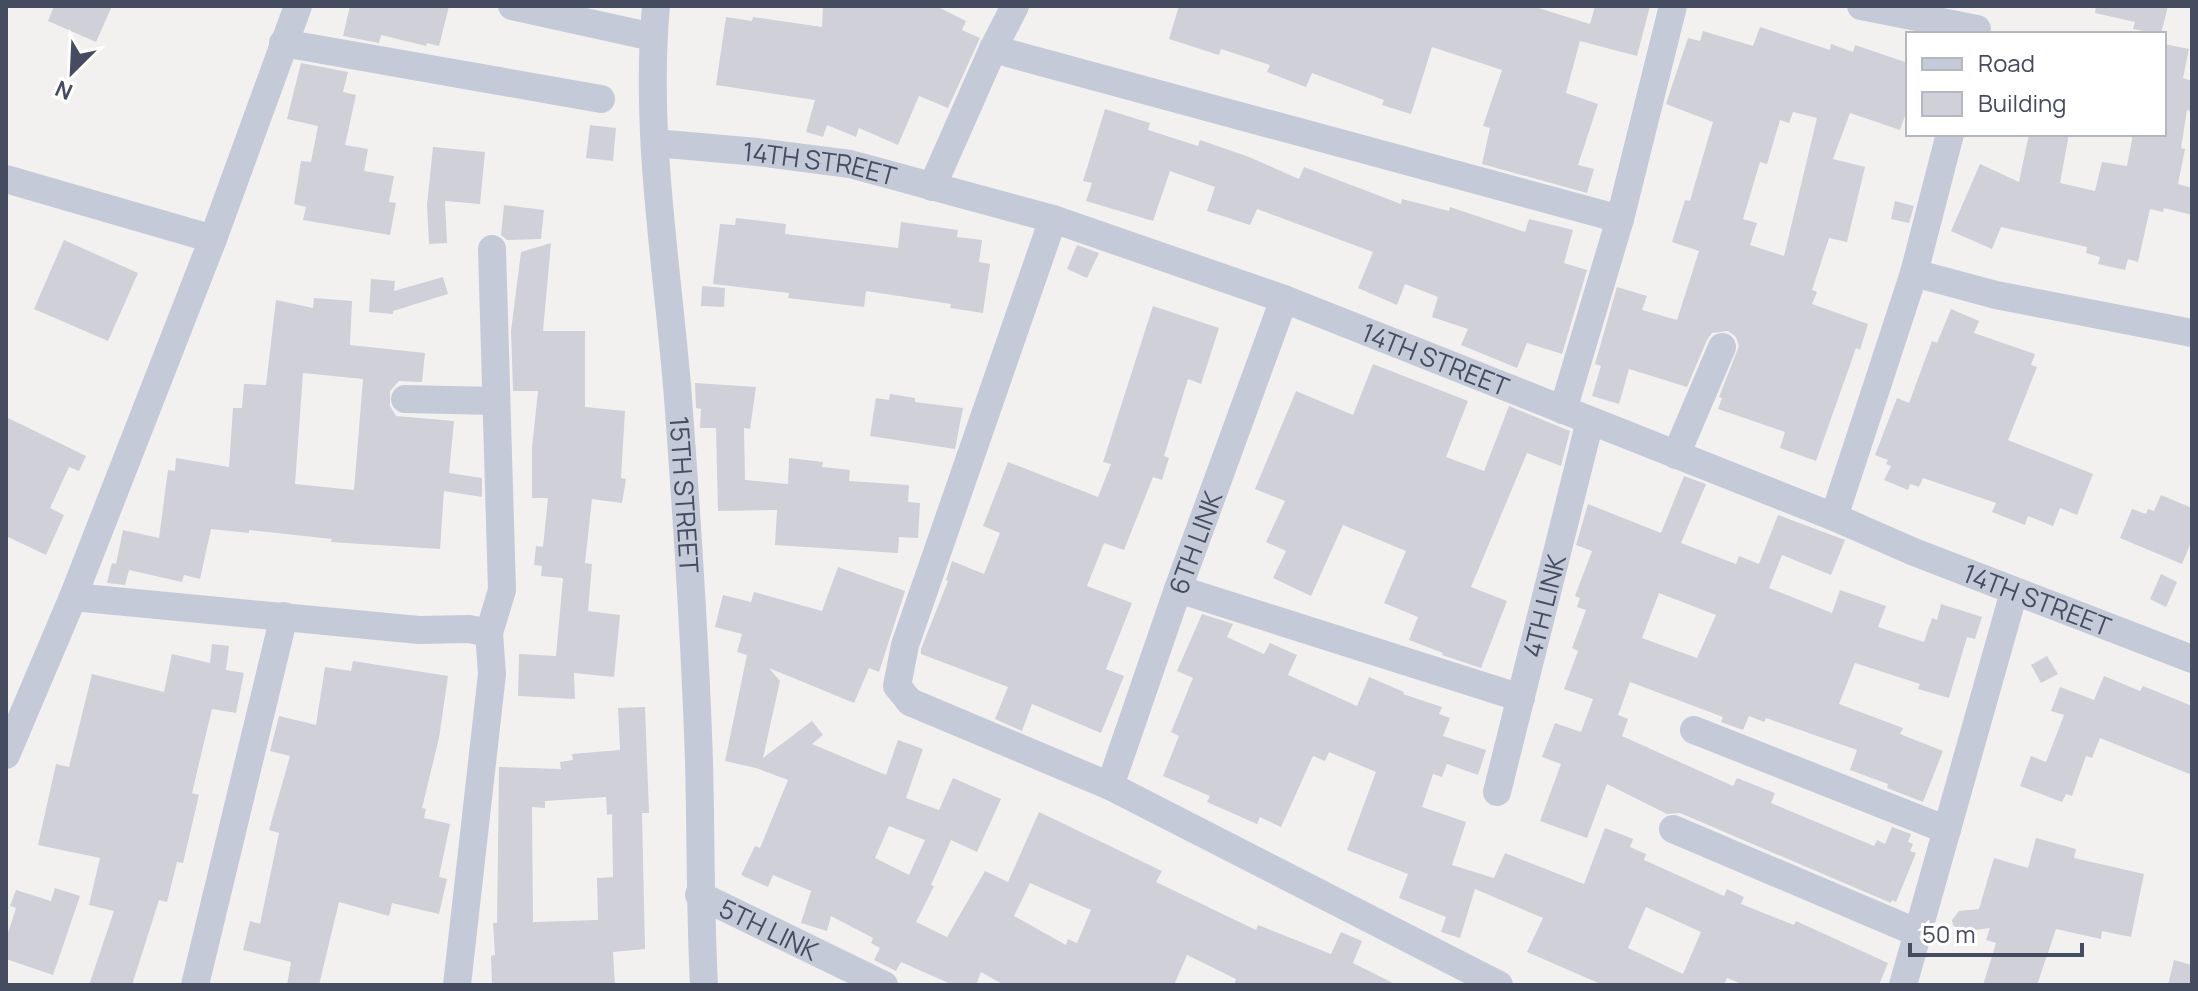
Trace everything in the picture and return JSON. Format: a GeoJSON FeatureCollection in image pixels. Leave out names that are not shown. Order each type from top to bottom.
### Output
{"type":"FeatureCollection","features":[{"type":"Feature","properties":{"kind":"street"},"geometry":{"type":"LineString","coordinates":[[6,755],[73,597],[213,239],[298,6]]}},
{"type":"Feature","properties":{"kind":"street"},"geometry":{"type":"LineString","coordinates":[[512,6],[653,37]]}},
{"type":"Feature","properties":{"kind":"street","name":"15TH STREET"},"geometry":{"type":"LineString","coordinates":[[656,6],[653,37],[655,143],[678,399],[697,730],[699,895],[704,985]]}},
{"type":"Feature","properties":{"kind":"street"},"geometry":{"type":"LineString","coordinates":[[932,187],[1015,6]]}},
{"type":"Feature","properties":{"kind":"street"},"geometry":{"type":"LineString","coordinates":[[1563,410],[1620,219],[1673,6]]}},
{"type":"Feature","properties":{"kind":"street"},"geometry":{"type":"LineString","coordinates":[[1861,6],[1978,23]]}},
{"type":"Feature","properties":{"kind":"street"},"geometry":{"type":"LineString","coordinates":[[283,43],[601,99]]}},
{"type":"Feature","properties":{"kind":"street"},"geometry":{"type":"LineString","coordinates":[[993,49],[1620,219]]}},
{"type":"Feature","properties":{"kind":"street"},"geometry":{"type":"LineString","coordinates":[[1834,517],[1914,273],[1949,136]]}},
{"type":"Feature","properties":{"kind":"street","name":"14TH STREET"},"geometry":{"type":"LineString","coordinates":[[655,143],[850,164],[1053,219],[1284,299],[1834,517],[2014,592],[2192,659]]}},
{"type":"Feature","properties":{"kind":"street"},"geometry":{"type":"LineString","coordinates":[[6,179],[213,239]]}},
{"type":"Feature","properties":{"kind":"street"},"geometry":{"type":"LineString","coordinates":[[1053,219],[905,645],[897,686],[910,702],[1110,786],[1461,977],[1499,985]]}},
{"type":"Feature","properties":{"kind":"street"},"geometry":{"type":"LineString","coordinates":[[457,985],[492,674],[489,633],[502,590],[492,249]]}},
{"type":"Feature","properties":{"kind":"street"},"geometry":{"type":"LineString","coordinates":[[1914,273],[1996,295],[2192,333]]}},
{"type":"Feature","properties":{"kind":"street","name":"6TH LINK"},"geometry":{"type":"LineString","coordinates":[[1110,786],[1284,299]]}},
{"type":"Feature","properties":{"kind":"street"},"geometry":{"type":"LineString","coordinates":[[1676,455],[1722,347]]}},
{"type":"Feature","properties":{"kind":"street"},"geometry":{"type":"LineString","coordinates":[[405,399],[496,401]]}},
{"type":"Feature","properties":{"kind":"street","name":"4TH LINK"},"geometry":{"type":"LineString","coordinates":[[1497,792],[1590,421]]}},
{"type":"Feature","properties":{"kind":"street"},"geometry":{"type":"LineString","coordinates":[[1178,589],[1521,698]]}},
{"type":"Feature","properties":{"kind":"street"},"geometry":{"type":"LineString","coordinates":[[1903,985],[2014,592]]}},
{"type":"Feature","properties":{"kind":"street"},"geometry":{"type":"LineString","coordinates":[[73,597],[419,630],[469,629],[489,633]]}},
{"type":"Feature","properties":{"kind":"street"},"geometry":{"type":"LineString","coordinates":[[195,985],[284,616]]}},
{"type":"Feature","properties":{"kind":"street"},"geometry":{"type":"LineString","coordinates":[[1694,730],[1947,830]]}},
{"type":"Feature","properties":{"kind":"street"},"geometry":{"type":"LineString","coordinates":[[1673,829],[1918,933]]}},
{"type":"Feature","properties":{"kind":"street","name":"5TH LINK"},"geometry":{"type":"LineString","coordinates":[[699,895],[884,985]]}},
{"type":"Feature","properties":{"kind":"building"},"geometry":{"type":"Polygon","coordinates":[[[54,6],[112,6],[96,42],[48,21],[54,6]]]}},
{"type":"Feature","properties":{"kind":"building"},"geometry":{"type":"Polygon","coordinates":[[[350,6],[449,6],[439,46],[427,43],[426,46],[381,35],[379,43],[343,36],[350,6]]]}},
{"type":"Feature","properties":{"kind":"building"},"geometry":{"type":"Polygon","coordinates":[[[823,6],[936,6],[966,21],[962,30],[980,38],[948,108],[919,96],[898,145],[859,128],[856,137],[827,125],[823,137],[806,132],[815,100],[716,85],[726,17],[752,21],[753,17],[822,27],[823,6]]]}},
{"type":"Feature","properties":{"kind":"building"},"geometry":{"type":"Polygon","coordinates":[[[1179,6],[1532,6],[1590,24],[1595,6],[1650,6],[1637,56],[1580,41],[1566,93],[1598,104],[1578,165],[1594,169],[1587,193],[1482,164],[1490,128],[1483,126],[1502,70],[1432,47],[1411,114],[1382,105],[1384,100],[1312,73],[1306,87],[1267,72],[1270,65],[1221,49],[1219,55],[1169,39],[1179,6]]]}},
{"type":"Feature","properties":{"kind":"building"},"geometry":{"type":"Polygon","coordinates":[[[2096,6],[2168,6],[2162,32],[2133,29],[2135,22],[2095,13],[2096,6]]]}},
{"type":"Feature","properties":{"kind":"building"},"geometry":{"type":"Polygon","coordinates":[[[1760,27],[1830,50],[1831,44],[1853,52],[1855,45],[1906,62],[1906,113],[1900,130],[1850,113],[1833,159],[1865,167],[1847,242],[1829,238],[1812,290],[1817,292],[1812,304],[1868,324],[1860,350],[1856,348],[1816,461],[1780,448],[1785,432],[1718,409],[1722,398],[1719,397],[1739,346],[1736,337],[1728,331],[1712,333],[1687,387],[1629,369],[1619,404],[1592,396],[1601,366],[1595,364],[1617,287],[1647,296],[1642,310],[1677,320],[1699,251],[1672,242],[1685,200],[1690,201],[1713,122],[1666,104],[1688,38],[1700,41],[1703,31],[1753,46],[1760,27]],[[1793,112],[1789,123],[1780,120],[1767,164],[1760,162],[1743,219],[1757,223],[1750,245],[1784,256],[1817,118],[1793,112]]]}},
{"type":"Feature","properties":{"kind":"building"},"geometry":{"type":"Polygon","coordinates":[[[2166,44],[2189,49],[2183,78],[2192,81],[2192,112],[2187,110],[2181,148],[2185,149],[2178,184],[2192,188],[2192,215],[2164,208],[2163,212],[2150,209],[2138,262],[2128,259],[2125,270],[2098,264],[2100,257],[2086,253],[2087,247],[2001,227],[1992,249],[1951,231],[1980,164],[2019,182],[2029,136],[2069,136],[2060,183],[2095,191],[2102,162],[2127,166],[2133,136],[2166,136],[2166,44]]]}},
{"type":"Feature","properties":{"kind":"building"},"geometry":{"type":"Polygon","coordinates":[[[301,63],[348,72],[343,92],[356,95],[345,145],[368,149],[364,171],[394,176],[389,202],[396,203],[390,235],[303,220],[306,207],[294,204],[301,161],[311,162],[318,126],[287,119],[301,63]]]}},
{"type":"Feature","properties":{"kind":"building"},"geometry":{"type":"Polygon","coordinates":[[[1105,109],[1150,123],[1148,130],[1198,146],[1200,140],[1299,179],[1304,167],[1401,204],[1402,199],[1449,211],[1450,207],[1525,232],[1529,219],[1573,230],[1564,263],[1587,270],[1562,354],[1527,343],[1517,368],[1461,345],[1468,329],[1432,317],[1438,297],[1405,284],[1397,305],[1358,288],[1373,252],[1257,209],[1250,225],[1207,211],[1215,187],[1170,171],[1153,221],[1086,201],[1092,183],[1083,181],[1105,109]]]}},
{"type":"Feature","properties":{"kind":"building"},"geometry":{"type":"Polygon","coordinates":[[[590,125],[616,128],[613,161],[586,158],[590,125]]]}},
{"type":"Feature","properties":{"kind":"building"},"geometry":{"type":"Polygon","coordinates":[[[433,147],[485,152],[480,204],[445,201],[447,243],[429,244],[427,205],[433,147]]]}},
{"type":"Feature","properties":{"kind":"building"},"geometry":{"type":"Polygon","coordinates":[[[1895,201],[1914,206],[1909,223],[1891,219],[1895,201]]]}},
{"type":"Feature","properties":{"kind":"building"},"geometry":{"type":"Polygon","coordinates":[[[504,205],[544,210],[541,239],[507,240],[501,235],[504,205]]]}},
{"type":"Feature","properties":{"kind":"building"},"geometry":{"type":"Polygon","coordinates":[[[736,218],[786,224],[785,234],[898,248],[901,222],[958,230],[957,237],[982,240],[979,262],[990,264],[983,313],[950,308],[951,304],[866,291],[864,307],[788,298],[789,293],[713,284],[720,224],[735,225],[736,218]]]}},
{"type":"Feature","properties":{"kind":"building"},"geometry":{"type":"Polygon","coordinates":[[[64,240],[138,273],[108,341],[34,309],[64,240]]]}},
{"type":"Feature","properties":{"kind":"building"},"geometry":{"type":"Polygon","coordinates":[[[551,243],[543,331],[585,331],[585,407],[625,411],[621,478],[626,479],[622,503],[592,499],[585,563],[592,564],[588,611],[620,615],[614,677],[574,673],[575,699],[518,696],[519,654],[556,656],[563,578],[541,576],[542,566],[534,565],[536,546],[543,547],[548,498],[532,498],[532,448],[538,391],[513,391],[511,331],[521,252],[551,243]]]}},
{"type":"Feature","properties":{"kind":"building"},"geometry":{"type":"Polygon","coordinates":[[[1077,245],[1099,253],[1087,278],[1067,269],[1077,245]]]}},
{"type":"Feature","properties":{"kind":"building"},"geometry":{"type":"Polygon","coordinates":[[[443,277],[448,294],[393,311],[393,314],[369,312],[371,279],[395,281],[394,291],[443,277]]]}},
{"type":"Feature","properties":{"kind":"building"},"geometry":{"type":"Polygon","coordinates":[[[702,286],[725,288],[724,307],[701,306],[702,286]]]}},
{"type":"Feature","properties":{"kind":"building"},"geometry":{"type":"Polygon","coordinates":[[[314,298],[352,301],[350,345],[425,353],[422,382],[399,381],[390,391],[390,406],[396,416],[454,421],[449,473],[482,478],[482,497],[444,491],[440,549],[331,542],[332,539],[211,529],[200,579],[184,575],[182,582],[129,570],[125,585],[107,583],[112,563],[116,564],[123,530],[159,538],[168,470],[175,471],[176,458],[229,467],[233,408],[242,408],[244,384],[266,385],[276,300],[313,308],[314,298]],[[303,373],[295,484],[354,490],[363,379],[303,373]]]}},
{"type":"Feature","properties":{"kind":"building"},"geometry":{"type":"Polygon","coordinates":[[[1153,306],[1219,328],[1201,384],[1188,379],[1164,456],[1169,458],[1162,480],[1153,477],[1124,550],[1104,543],[1087,586],[1132,603],[1106,669],[1124,676],[1101,733],[1032,704],[1022,731],[995,719],[1008,687],[921,654],[921,649],[948,581],[952,561],[984,574],[1000,533],[983,526],[1008,462],[1098,497],[1111,464],[1103,462],[1153,306]]]}},
{"type":"Feature","properties":{"kind":"building"},"geometry":{"type":"Polygon","coordinates":[[[1951,309],[1979,321],[1974,333],[2035,354],[2031,365],[2037,367],[2008,440],[2093,474],[2077,515],[2060,508],[2053,526],[2028,516],[2025,525],[1992,512],[1996,503],[1923,478],[1919,487],[1910,484],[1908,490],[1884,480],[1891,466],[1886,464],[1888,460],[1875,455],[1897,398],[1909,403],[1932,341],[1937,343],[1951,309]]]}},
{"type":"Feature","properties":{"kind":"building"},"geometry":{"type":"Polygon","coordinates":[[[1373,364],[1468,401],[1446,457],[1484,471],[1509,406],[1570,431],[1561,466],[1527,453],[1471,587],[1507,601],[1481,668],[1409,640],[1418,617],[1384,603],[1406,551],[1343,525],[1311,596],[1273,578],[1286,551],[1266,542],[1285,501],[1255,489],[1296,391],[1353,415],[1373,364]]]}},
{"type":"Feature","properties":{"kind":"building"},"geometry":{"type":"Polygon","coordinates":[[[695,383],[756,387],[750,429],[744,428],[745,480],[788,484],[789,458],[823,462],[822,467],[850,470],[849,481],[909,485],[908,502],[920,503],[918,538],[899,537],[898,553],[775,545],[777,510],[718,511],[716,428],[700,428],[701,409],[696,408],[695,383]]]}},
{"type":"Feature","properties":{"kind":"building"},"geometry":{"type":"Polygon","coordinates":[[[890,394],[915,398],[915,402],[963,408],[955,449],[870,436],[876,398],[889,400],[890,394]]]}},
{"type":"Feature","properties":{"kind":"building"},"geometry":{"type":"Polygon","coordinates":[[[6,417],[86,456],[79,471],[69,467],[50,508],[64,515],[46,555],[6,536],[6,417]]]}},
{"type":"Feature","properties":{"kind":"building"},"geometry":{"type":"Polygon","coordinates":[[[1684,476],[1706,484],[1681,543],[1736,564],[1739,556],[1759,564],[1778,515],[1845,540],[1831,575],[1782,555],[1769,588],[1832,613],[1840,590],[1886,606],[1878,627],[1924,642],[1932,618],[1937,620],[1941,604],[1982,617],[1975,639],[1967,637],[1949,698],[1918,689],[1920,684],[1855,663],[1839,704],[1903,728],[1900,734],[1943,751],[1923,802],[1887,788],[1888,784],[1850,770],[1857,750],[1766,718],[1764,722],[1749,716],[1743,730],[1721,722],[1723,717],[1630,682],[1618,715],[1628,719],[1622,736],[1733,786],[1737,778],[1775,793],[1771,803],[1874,846],[1877,840],[1885,844],[1892,827],[1911,834],[1908,842],[1913,844],[1910,851],[1916,853],[1896,902],[1892,900],[1891,903],[1680,813],[1667,814],[1607,784],[1587,838],[1540,821],[1561,764],[1542,757],[1555,723],[1581,732],[1593,699],[1564,689],[1578,651],[1572,648],[1586,610],[1577,607],[1580,598],[1575,596],[1592,551],[1576,545],[1588,504],[1661,533],[1684,476]],[[1659,593],[1642,638],[1697,658],[1716,615],[1659,593]]]}},
{"type":"Feature","properties":{"kind":"building"},"geometry":{"type":"Polygon","coordinates":[[[2161,495],[2192,508],[2192,540],[2182,564],[2120,538],[2132,509],[2146,514],[2148,509],[2154,511],[2161,495]]]}},
{"type":"Feature","properties":{"kind":"building"},"geometry":{"type":"Polygon","coordinates":[[[838,567],[905,591],[879,672],[869,668],[854,703],[769,668],[780,681],[763,758],[812,721],[823,735],[812,744],[886,775],[898,740],[923,749],[906,798],[939,810],[953,778],[1001,799],[977,852],[951,840],[931,885],[934,886],[916,922],[947,937],[985,871],[1008,882],[1039,812],[1162,871],[1156,882],[1256,930],[1258,925],[1331,954],[1341,932],[1362,941],[1353,963],[1397,985],[1234,985],[1236,979],[1187,955],[1174,985],[1004,985],[981,972],[976,985],[953,985],[901,962],[896,971],[874,960],[880,948],[871,943],[873,938],[831,916],[827,931],[801,923],[811,891],[773,875],[768,887],[741,875],[755,846],[760,848],[788,780],[725,761],[747,655],[737,652],[742,634],[715,627],[723,595],[751,602],[754,592],[822,611],[838,567]],[[889,826],[875,858],[909,875],[925,840],[889,826]],[[1030,883],[1014,916],[1066,945],[1068,939],[1077,943],[1091,910],[1030,883]]]}},
{"type":"Feature","properties":{"kind":"building"},"geometry":{"type":"Polygon","coordinates":[[[2161,574],[2177,582],[2166,607],[2150,599],[2161,574]]]}},
{"type":"Feature","properties":{"kind":"building"},"geometry":{"type":"Polygon","coordinates":[[[1202,614],[1233,624],[1227,637],[1264,654],[1270,643],[1297,655],[1288,675],[1357,706],[1369,677],[1403,694],[1442,707],[1439,714],[1450,718],[1443,736],[1486,750],[1478,775],[1447,764],[1442,777],[1433,774],[1422,807],[1466,822],[1452,865],[1494,878],[1505,853],[1584,884],[1605,828],[1633,839],[1630,847],[1646,854],[1644,860],[1724,896],[1727,889],[1744,897],[1741,904],[1794,925],[1796,921],[1888,963],[1879,985],[1744,985],[1727,978],[1724,985],[1603,985],[1527,952],[1543,918],[1475,889],[1460,938],[1441,932],[1446,917],[1399,898],[1408,874],[1347,850],[1376,772],[1329,752],[1325,761],[1313,756],[1281,827],[1260,817],[1257,824],[1207,802],[1210,796],[1163,776],[1179,736],[1171,732],[1193,678],[1177,671],[1202,614]],[[1646,907],[1628,948],[1683,974],[1701,932],[1646,907]]]}},
{"type":"Feature","properties":{"kind":"building"},"geometry":{"type":"Polygon","coordinates":[[[212,644],[229,646],[226,670],[244,673],[236,713],[212,709],[192,793],[199,795],[183,863],[177,862],[167,902],[159,900],[132,985],[89,985],[114,911],[89,905],[100,858],[38,845],[56,764],[69,767],[92,674],[164,692],[172,654],[210,663],[212,644]]]}},
{"type":"Feature","properties":{"kind":"building"},"geometry":{"type":"Polygon","coordinates":[[[2047,656],[2058,674],[2041,683],[2031,665],[2047,656]]]}},
{"type":"Feature","properties":{"kind":"building"},"geometry":{"type":"Polygon","coordinates":[[[353,661],[448,676],[439,738],[422,808],[426,809],[424,818],[450,824],[439,877],[447,879],[439,914],[392,903],[389,916],[339,902],[319,985],[287,985],[291,962],[243,950],[250,921],[260,924],[279,833],[269,830],[290,756],[270,751],[279,716],[316,725],[325,667],[351,671],[353,661]]]}},
{"type":"Feature","properties":{"kind":"building"},"geometry":{"type":"Polygon","coordinates":[[[2104,676],[2140,691],[2143,686],[2192,706],[2192,775],[2100,738],[2092,758],[2086,756],[2072,796],[2066,794],[2062,802],[2020,786],[2031,756],[2046,762],[2064,715],[2051,711],[2060,687],[2094,700],[2104,676]]]}},
{"type":"Feature","properties":{"kind":"building"},"geometry":{"type":"Polygon","coordinates":[[[645,707],[649,813],[642,813],[645,949],[613,952],[615,985],[492,985],[491,956],[495,955],[493,923],[497,923],[499,767],[561,769],[560,762],[573,760],[572,754],[620,750],[618,708],[645,707]],[[606,797],[545,801],[545,808],[532,807],[533,922],[598,920],[597,878],[613,877],[612,814],[607,815],[606,797]]]}},
{"type":"Feature","properties":{"kind":"building"},"geometry":{"type":"Polygon","coordinates":[[[2036,838],[2076,849],[2074,858],[2144,874],[2131,937],[2102,931],[2101,939],[2056,929],[2037,985],[1983,985],[1996,943],[1986,940],[1990,928],[1961,932],[1952,920],[1959,911],[1979,909],[1994,858],[2028,868],[2036,838]]]}},
{"type":"Feature","properties":{"kind":"building"},"geometry":{"type":"Polygon","coordinates":[[[55,888],[80,896],[53,975],[6,959],[6,939],[16,908],[10,906],[16,890],[51,901],[55,888]]]}},
{"type":"Feature","properties":{"kind":"building"},"geometry":{"type":"Polygon","coordinates":[[[2174,960],[2192,965],[2192,985],[2168,985],[2174,960]]]}}]}
